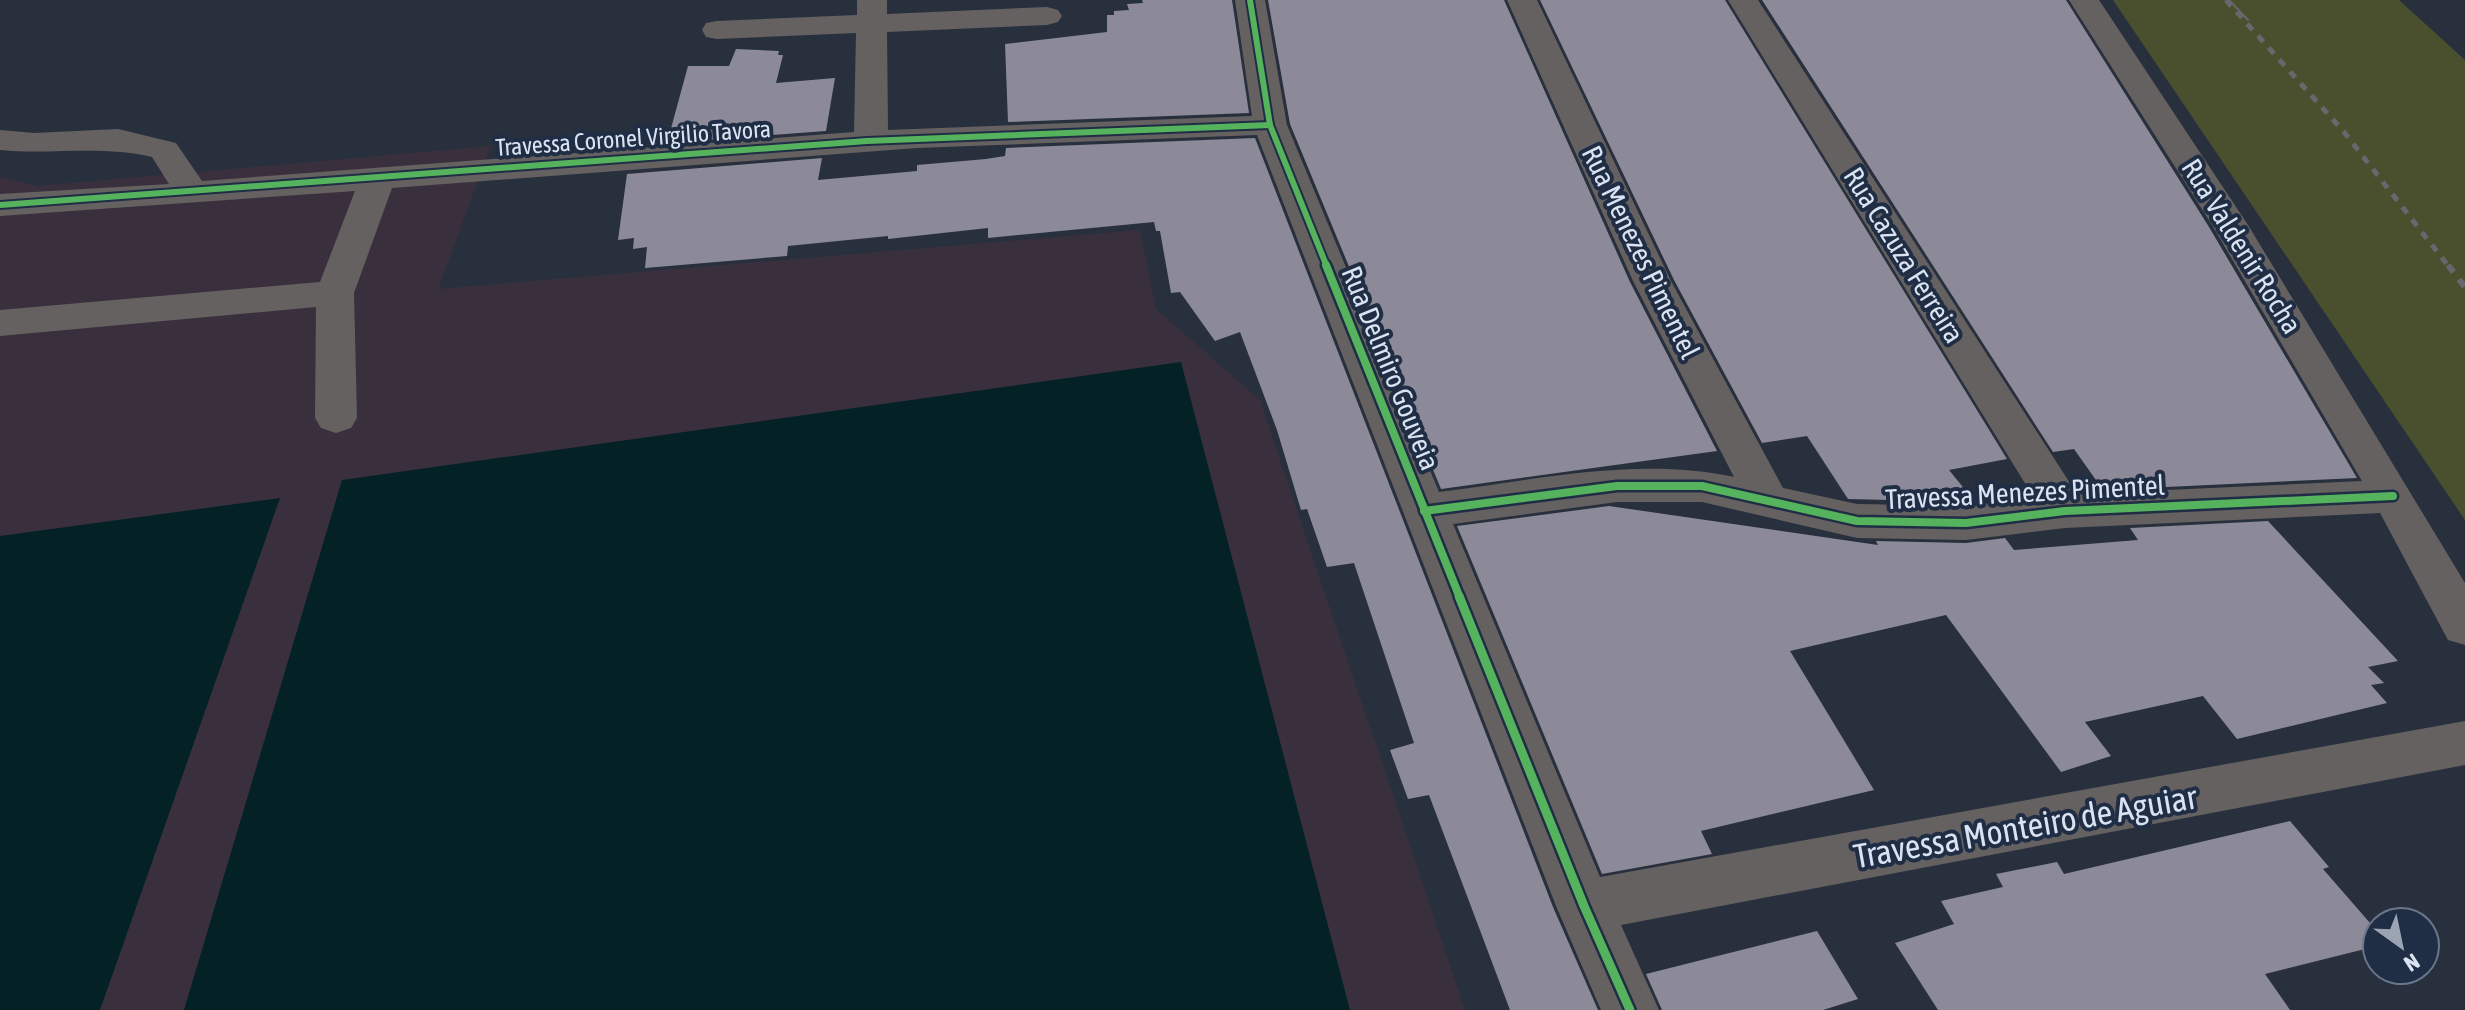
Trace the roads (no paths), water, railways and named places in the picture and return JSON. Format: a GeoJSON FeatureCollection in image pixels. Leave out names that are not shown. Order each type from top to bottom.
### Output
{"type":"FeatureCollection","features":[{"type":"Feature","properties":{"kind":"street","name":"Rua Delmiro Gouveia"},"geometry":{"type":"LineString","coordinates":[[1250,0],[1270,125],[1584,906],[1630,1010]]}},
{"type":"Feature","properties":{"kind":"street","name":"Rua Menezes Pimentel"},"geometry":{"type":"LineString","coordinates":[[1522,0],[1652,281],[1768,501]]}},
{"type":"Feature","properties":{"kind":"street","name":"Rua Cazuza Ferreira"},"geometry":{"type":"LineString","coordinates":[[1743,0],[2065,511]]}},
{"type":"Feature","properties":{"kind":"street","name":"Rua Valdenir Rocha"},"geometry":{"type":"LineString","coordinates":[[2084,0],[2230,225],[2393,496]]}},
{"type":"Feature","properties":{"kind":"street"},"geometry":{"type":"LineString","coordinates":[[717,30],[872,12],[1047,16]]}},
{"type":"Feature","properties":{"kind":"street"},"geometry":{"type":"LineString","coordinates":[[871,141],[872,12]]}},
{"type":"Feature","properties":{"kind":"street","name":"Travessa Coronel Virgilio Tavora"},"geometry":{"type":"LineString","coordinates":[[0,205],[193,194],[378,177],[871,141],[1270,125]]}},
{"type":"Feature","properties":{"kind":"street"},"geometry":{"type":"LineString","coordinates":[[0,140],[34,143],[118,139],[164,150],[193,194]]}},
{"type":"Feature","properties":{"kind":"street"},"geometry":{"type":"LineString","coordinates":[[336,418],[335,293],[378,177]]}},
{"type":"Feature","properties":{"kind":"street"},"geometry":{"type":"LineString","coordinates":[[0,323],[335,293]]}},
{"type":"Feature","properties":{"kind":"street","name":"Travessa Menezes Pimentel"},"geometry":{"type":"LineString","coordinates":[[1424,511],[1617,486],[1702,486],[1857,521],[1966,523],[2065,511],[2393,496]]}},
{"type":"Feature","properties":{"kind":"street"},"geometry":{"type":"LineString","coordinates":[[2393,496],[2465,626]]}},
{"type":"Feature","properties":{"kind":"street","name":"Travessa Monteiro de Aguiar"},"geometry":{"type":"LineString","coordinates":[[1584,906],[2465,743]]}},
{"type":"Feature","properties":{"kind":"tram line"},"geometry":{"type":"LineString","coordinates":[[2229,0],[2248,20]]}},
{"type":"Feature","properties":{"kind":"railway"},"geometry":{"type":"LineString","coordinates":[[2226,0],[2344,132],[2449,267]]}},
{"type":"Feature","properties":{"kind":"railway"},"geometry":{"type":"LineString","coordinates":[[2448,265],[2465,287]]}}]}
